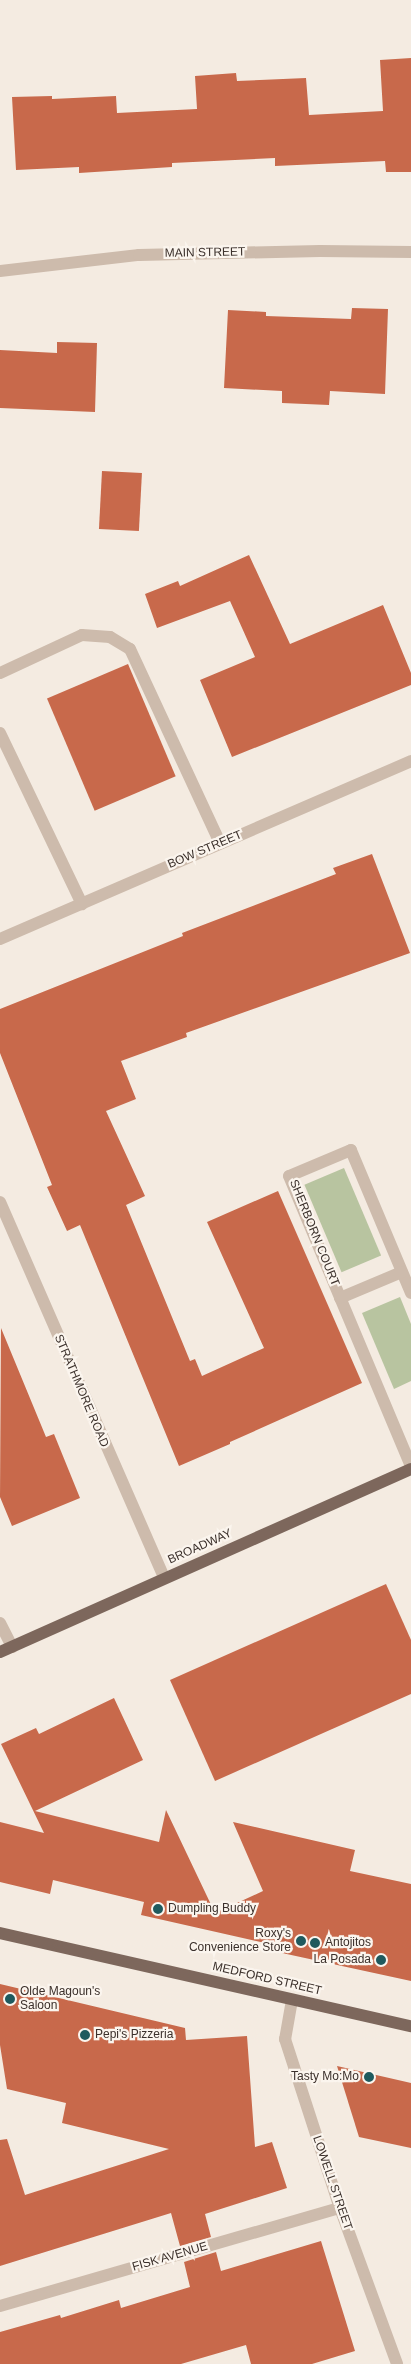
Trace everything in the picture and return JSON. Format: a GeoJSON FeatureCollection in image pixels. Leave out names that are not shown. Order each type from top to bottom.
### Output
{"type":"FeatureCollection","features":[{"type":"Feature","properties":{"kind":"main road","name":"BROADWAY"},"geometry":{"type":"LineString","coordinates":[[6,1650],[411,1467]]}},
{"type":"Feature","properties":{"kind":"main road","name":"MEDFORD STREET"},"geometry":{"type":"LineString","coordinates":[[0,1933],[411,2026]]}},
{"type":"Feature","properties":{"kind":"street","name":"MAIN STREET"},"geometry":{"type":"LineString","coordinates":[[0,270],[139,254],[320,251],[411,252]]}},
{"type":"Feature","properties":{"kind":"street"},"geometry":{"type":"LineString","coordinates":[[0,673],[82,635],[110,637],[130,649],[220,843]]}},
{"type":"Feature","properties":{"kind":"street"},"geometry":{"type":"LineString","coordinates":[[0,733],[82,904]]}},
{"type":"Feature","properties":{"kind":"street","name":"BOW STREET"},"geometry":{"type":"LineString","coordinates":[[0,939],[411,761]]}},
{"type":"Feature","properties":{"kind":"street","name":"SHERBORN COURT"},"geometry":{"type":"LineString","coordinates":[[411,1293],[351,1150],[289,1176],[411,1467]]}},
{"type":"Feature","properties":{"kind":"street","name":"STRATHMORE ROAD"},"geometry":{"type":"LineString","coordinates":[[0,1202],[164,1578]]}},
{"type":"Feature","properties":{"kind":"street"},"geometry":{"type":"LineString","coordinates":[[340,1298],[402,1272]]}},
{"type":"Feature","properties":{"kind":"street"},"geometry":{"type":"LineString","coordinates":[[0,1623],[6,1650]]}},
{"type":"Feature","properties":{"kind":"street","name":"LOWELL STREET"},"geometry":{"type":"LineString","coordinates":[[292,2000],[285,2039],[340,2208],[397,2364]]}},
{"type":"Feature","properties":{"kind":"street","name":"FISK AVENUE"},"geometry":{"type":"LineString","coordinates":[[0,2306],[340,2208]]}},
{"type":"Feature","properties":{"kind":"green space"},"geometry":{"type":"Polygon","coordinates":[[[344,1168],[381,1255],[342,1272],[304,1185],[344,1168]]]}},
{"type":"Feature","properties":{"kind":"green space"},"geometry":{"type":"Polygon","coordinates":[[[400,1297],[411,1324],[411,1381],[394,1389],[362,1313],[400,1297]]]}},
{"type":"Feature","properties":{"kind":"building"},"geometry":{"type":"Polygon","coordinates":[[[411,58],[411,172],[386,172],[385,161],[275,166],[275,158],[172,163],[172,167],[79,173],[79,167],[16,170],[12,97],[52,96],[52,99],[116,96],[117,113],[197,109],[195,76],[236,73],[237,81],[306,78],[309,115],[383,111],[380,60],[411,58]]]}},
{"type":"Feature","properties":{"kind":"building"},"geometry":{"type":"Polygon","coordinates":[[[352,308],[388,309],[385,394],[330,391],[329,405],[282,403],[282,391],[224,388],[228,310],[266,312],[266,316],[351,319],[352,308]]]}},
{"type":"Feature","properties":{"kind":"building"},"geometry":{"type":"Polygon","coordinates":[[[57,342],[97,343],[95,412],[0,408],[0,350],[57,353],[57,342]]]}},
{"type":"Feature","properties":{"kind":"building"},"geometry":{"type":"Polygon","coordinates":[[[102,471],[142,473],[139,531],[99,529],[102,471]]]}},
{"type":"Feature","properties":{"kind":"building"},"geometry":{"type":"Polygon","coordinates":[[[249,555],[290,644],[383,605],[411,673],[411,685],[232,757],[200,680],[255,657],[230,601],[157,628],[145,594],[178,581],[180,586],[249,555]]]}},
{"type":"Feature","properties":{"kind":"building"},"geometry":{"type":"Polygon","coordinates":[[[128,664],[176,776],[95,811],[47,698],[128,664]]]}},
{"type":"Feature","properties":{"kind":"building"},"geometry":{"type":"Polygon","coordinates":[[[372,854],[410,953],[186,1033],[187,1037],[121,1061],[136,1099],[106,1111],[145,1196],[126,1205],[190,1361],[195,1359],[202,1376],[264,1348],[207,1222],[278,1191],[362,1383],[179,1466],[80,1225],[67,1231],[47,1187],[52,1185],[0,1053],[0,1009],[183,936],[182,933],[336,874],[333,868],[372,854]]]}},
{"type":"Feature","properties":{"kind":"building"},"geometry":{"type":"Polygon","coordinates":[[[1,1328],[46,1437],[54,1434],[80,1498],[12,1526],[0,1497],[1,1328]]]}},
{"type":"Feature","properties":{"kind":"building"},"geometry":{"type":"Polygon","coordinates":[[[386,1584],[411,1640],[411,1694],[215,1781],[170,1680],[386,1584]]]}},
{"type":"Feature","properties":{"kind":"building"},"geometry":{"type":"Polygon","coordinates":[[[114,1698],[143,1760],[35,1811],[159,1842],[166,1810],[215,1913],[263,1891],[233,1822],[355,1850],[350,1871],[411,1884],[411,1981],[282,1953],[283,1947],[141,1915],[144,1902],[53,1880],[50,1894],[0,1882],[0,1822],[44,1833],[1,1744],[36,1728],[39,1734],[114,1698]]]}},
{"type":"Feature","properties":{"kind":"building"},"geometry":{"type":"Polygon","coordinates":[[[0,1984],[185,2028],[186,2040],[247,2036],[255,2147],[272,2142],[287,2188],[205,2214],[211,2237],[180,2246],[171,2213],[0,2266],[0,2140],[7,2139],[25,2195],[169,2149],[62,2123],[66,2103],[7,2089],[0,2045],[0,1984]]]}},
{"type":"Feature","properties":{"kind":"building"},"geometry":{"type":"Polygon","coordinates":[[[337,2066],[411,2083],[411,2148],[359,2137],[337,2066]]]}},
{"type":"Feature","properties":{"kind":"building"},"geometry":{"type":"Polygon","coordinates":[[[321,2241],[355,2351],[312,2364],[251,2364],[246,2345],[181,2364],[0,2364],[0,2332],[60,2315],[61,2318],[119,2300],[121,2308],[190,2287],[184,2262],[216,2252],[221,2271],[321,2241]]]}},
{"type":"Feature","properties":{"kind":"place","name":"Dumpling Buddy"},"geometry":{"type":"Point","coordinates":[158,1909]}},
{"type":"Feature","properties":{"kind":"place","name":"Roxy's Convenience Store"},"geometry":{"type":"Point","coordinates":[301,1941]}},
{"type":"Feature","properties":{"kind":"place","name":"Antojitos"},"geometry":{"type":"Point","coordinates":[315,1943]}},
{"type":"Feature","properties":{"kind":"place","name":"La Posada"},"geometry":{"type":"Point","coordinates":[381,1960]}},
{"type":"Feature","properties":{"kind":"place","name":"Olde Magoun's Saloon"},"geometry":{"type":"Point","coordinates":[10,1999]}},
{"type":"Feature","properties":{"kind":"place","name":"Pepi's Pizzeria"},"geometry":{"type":"Point","coordinates":[85,2035]}},
{"type":"Feature","properties":{"kind":"place","name":"Tasty Mo:Mo"},"geometry":{"type":"Point","coordinates":[369,2077]}}]}
